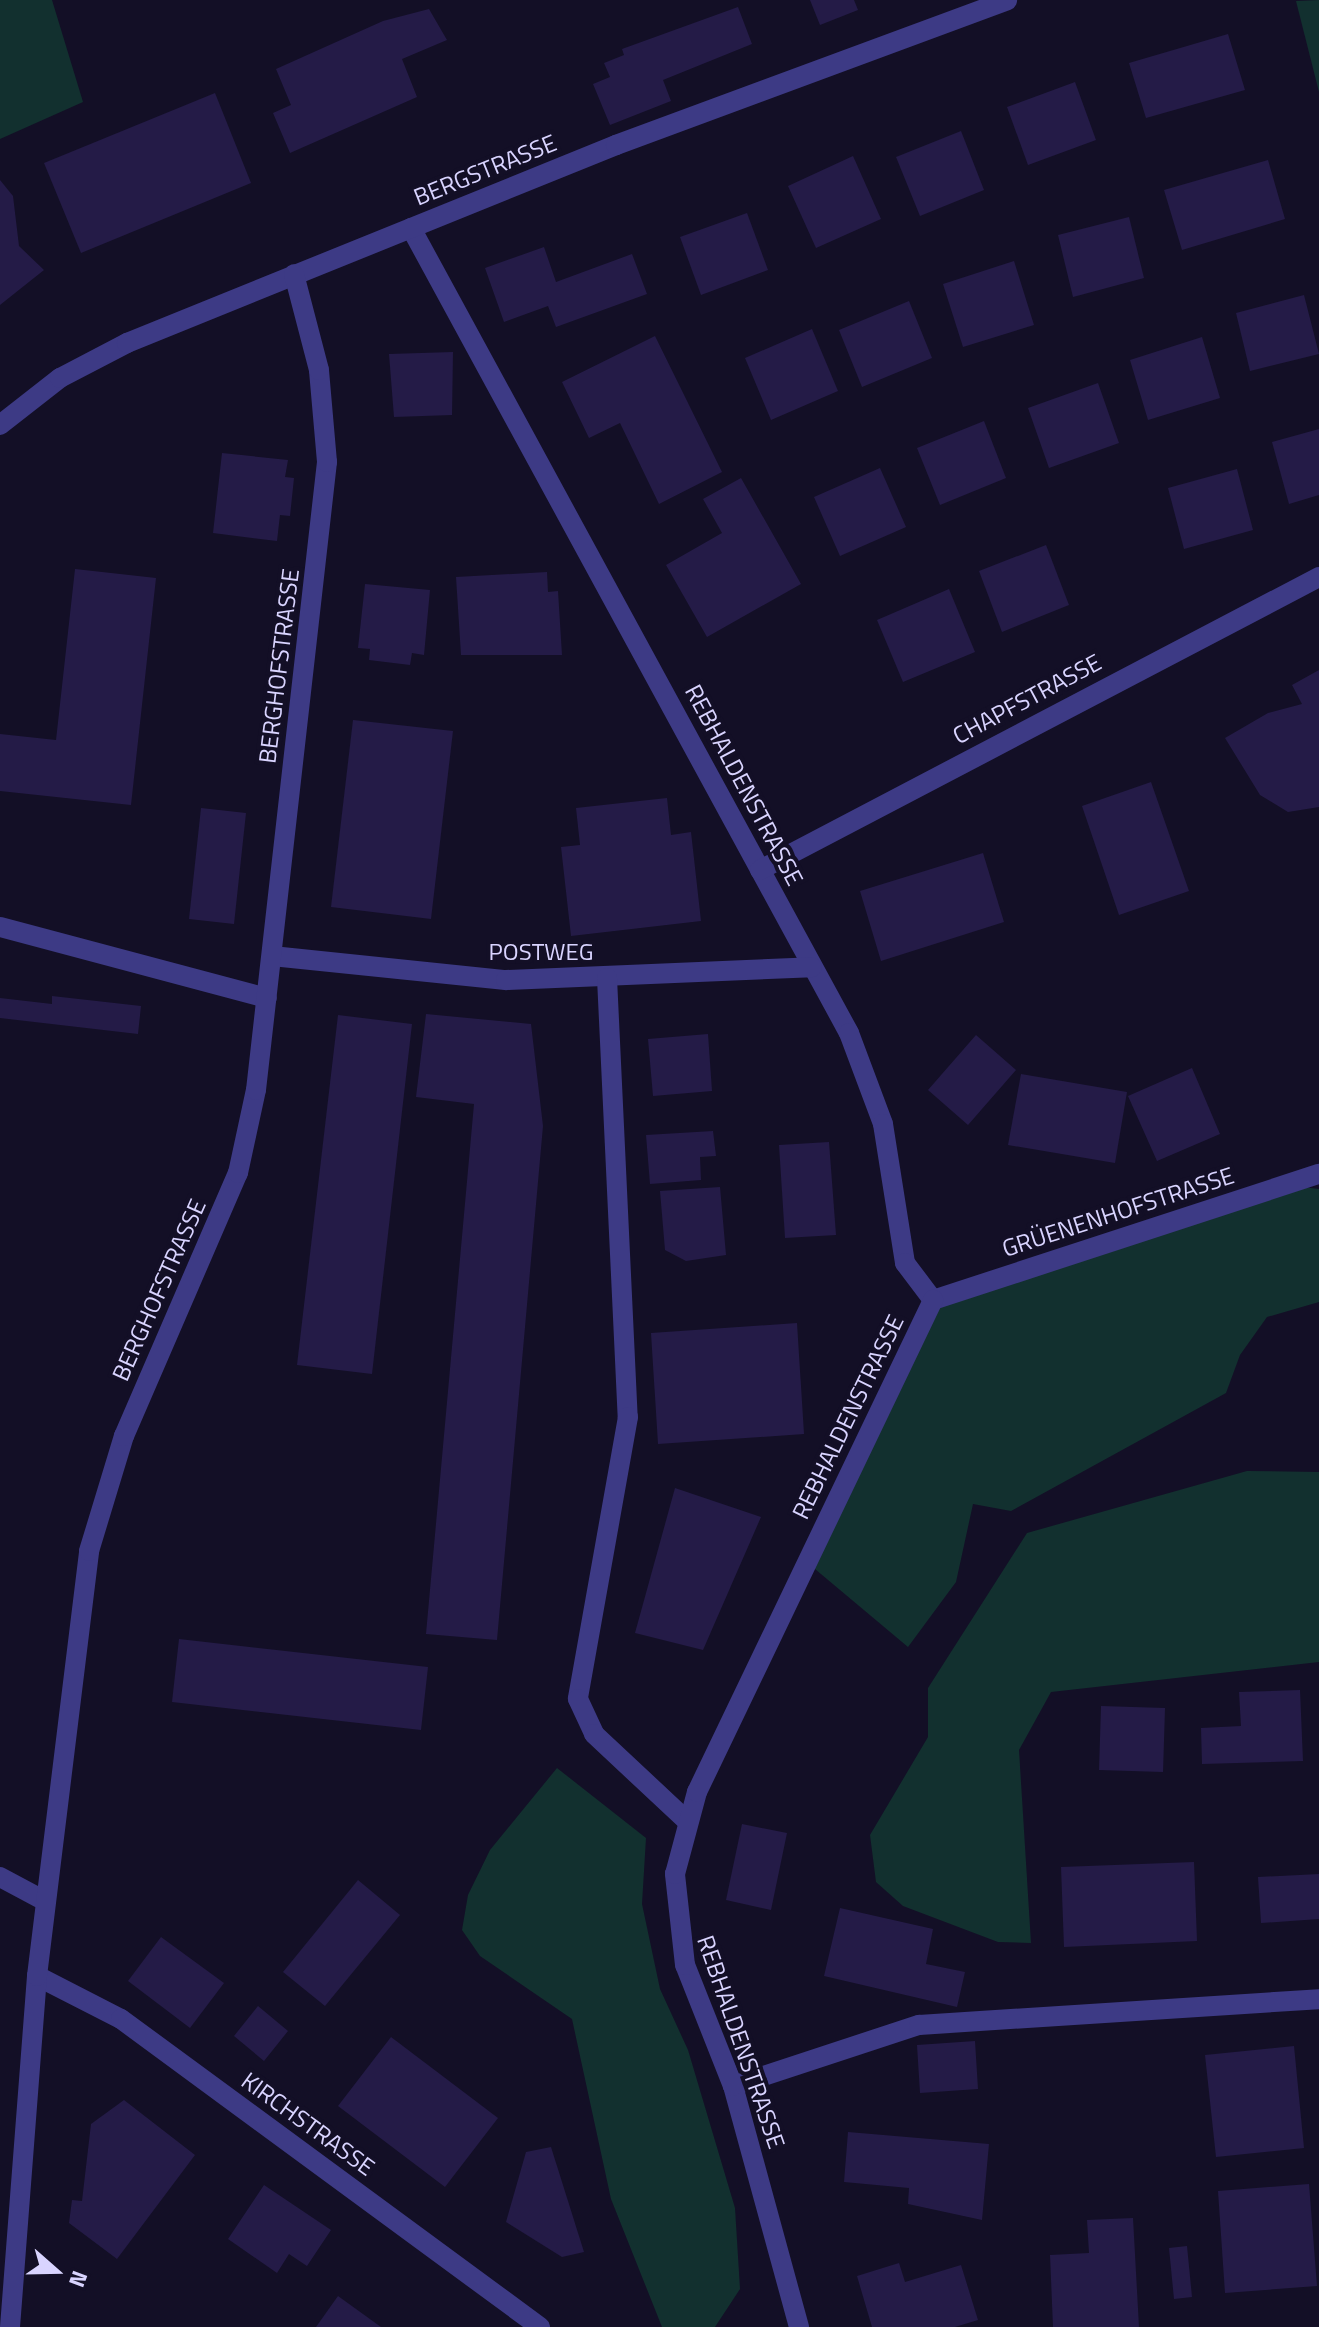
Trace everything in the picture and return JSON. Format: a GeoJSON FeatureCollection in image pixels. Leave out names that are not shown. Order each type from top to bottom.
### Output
{"type":"FeatureCollection","features":[{"type":"Feature","properties":{"kind":"street","name":"BERGSTRASSE"},"geometry":{"type":"LineString","coordinates":[[0,425],[60,378],[127,343],[411,228],[1007,0]]}},
{"type":"Feature","properties":{"kind":"street","name":"REBHALDENSTRASSE"},"geometry":{"type":"LineString","coordinates":[[411,228],[812,967],[875,1096],[905,1263],[933,1300],[687,1821],[675,1874],[677,1935],[733,2086],[799,2327]]}},
{"type":"Feature","properties":{"kind":"street","name":"BERGHOFSTRASSE"},"geometry":{"type":"LineString","coordinates":[[10,2327],[45,1901],[96,1524],[130,1421],[238,1173],[267,998],[327,462],[319,370],[294,274]]}},
{"type":"Feature","properties":{"kind":"street","name":"CHAPFSTRASSE"},"geometry":{"type":"LineString","coordinates":[[760,870],[1319,577]]}},
{"type":"Feature","properties":{"kind":"street"},"geometry":{"type":"LineString","coordinates":[[0,927],[267,998]]}},
{"type":"Feature","properties":{"kind":"street","name":"POSTWEG"},"geometry":{"type":"LineString","coordinates":[[272,956],[468,978],[607,978],[812,967]]}},
{"type":"Feature","properties":{"kind":"street"},"geometry":{"type":"LineString","coordinates":[[607,978],[629,1395],[578,1699],[594,1734],[687,1821]]}},
{"type":"Feature","properties":{"kind":"street","name":"GRÜENENHOFSTRASSE"},"geometry":{"type":"LineString","coordinates":[[933,1300],[1319,1174]]}},
{"type":"Feature","properties":{"kind":"street"},"geometry":{"type":"LineString","coordinates":[[1286,1185],[1319,1184]]}},
{"type":"Feature","properties":{"kind":"street"},"geometry":{"type":"LineString","coordinates":[[0,1877],[45,1901]]}},
{"type":"Feature","properties":{"kind":"street","name":"KIRCHSTRASSE"},"geometry":{"type":"LineString","coordinates":[[37,1976],[121,2019],[540,2327]]}},
{"type":"Feature","properties":{"kind":"street"},"geometry":{"type":"LineString","coordinates":[[733,2086],[919,2025],[1319,1999]]}},
{"type":"Feature","properties":{"kind":"green space"},"geometry":{"type":"Polygon","coordinates":[[[0,0],[52,0],[83,102],[0,139],[0,0]]]}},
{"type":"Feature","properties":{"kind":"green space"},"geometry":{"type":"Polygon","coordinates":[[[1319,0],[1319,92],[1296,1],[1319,0]]]}},
{"type":"Feature","properties":{"kind":"green space"},"geometry":{"type":"Polygon","coordinates":[[[1286,1185],[1319,1189],[1319,1302],[1267,1317],[1240,1355],[1226,1393],[1011,1511],[973,1504],[956,1582],[908,1647],[809,1564],[933,1300],[1286,1185]]]}},
{"type":"Feature","properties":{"kind":"green space"},"geometry":{"type":"Polygon","coordinates":[[[1247,1471],[1319,1472],[1319,1662],[1051,1692],[1019,1750],[1031,1943],[998,1942],[903,1906],[876,1882],[870,1835],[928,1737],[928,1688],[1027,1533],[1247,1471]]]}},
{"type":"Feature","properties":{"kind":"green space"},"geometry":{"type":"Polygon","coordinates":[[[557,1768],[646,1838],[642,1904],[660,1989],[688,2050],[735,2208],[740,2289],[715,2327],[662,2327],[611,2199],[572,2019],[480,1956],[462,1930],[468,1895],[490,1850],[557,1768]]]}},
{"type":"Feature","properties":{"kind":"building"},"geometry":{"type":"Polygon","coordinates":[[[810,0],[854,0],[858,10],[820,25],[810,0]]]}},
{"type":"Feature","properties":{"kind":"building"},"geometry":{"type":"Polygon","coordinates":[[[738,7],[752,44],[663,80],[671,101],[610,125],[593,84],[610,77],[604,63],[624,55],[622,49],[738,7]]]}},
{"type":"Feature","properties":{"kind":"building"},"geometry":{"type":"Polygon","coordinates":[[[429,9],[447,40],[402,59],[417,97],[290,153],[273,113],[291,105],[276,69],[383,21],[429,9]]]}},
{"type":"Feature","properties":{"kind":"building"},"geometry":{"type":"Polygon","coordinates":[[[1228,34],[1245,90],[1146,118],[1129,63],[1228,34]]]}},
{"type":"Feature","properties":{"kind":"building"},"geometry":{"type":"Polygon","coordinates":[[[1075,82],[1096,140],[1028,165],[1007,107],[1075,82]]]}},
{"type":"Feature","properties":{"kind":"building"},"geometry":{"type":"Polygon","coordinates":[[[215,93],[251,183],[81,253],[44,163],[215,93]]]}},
{"type":"Feature","properties":{"kind":"building"},"geometry":{"type":"Polygon","coordinates":[[[961,131],[984,190],[920,216],[896,157],[961,131]]]}},
{"type":"Feature","properties":{"kind":"building"},"geometry":{"type":"Polygon","coordinates":[[[853,156],[881,219],[816,248],[788,186],[853,156]]]}},
{"type":"Feature","properties":{"kind":"building"},"geometry":{"type":"Polygon","coordinates":[[[1268,160],[1285,219],[1182,250],[1164,190],[1268,160]]]}},
{"type":"Feature","properties":{"kind":"building"},"geometry":{"type":"Polygon","coordinates":[[[0,180],[13,196],[19,246],[44,270],[0,305],[0,180]]]}},
{"type":"Feature","properties":{"kind":"building"},"geometry":{"type":"Polygon","coordinates":[[[747,213],[768,270],[701,295],[680,237],[747,213]]]}},
{"type":"Feature","properties":{"kind":"building"},"geometry":{"type":"Polygon","coordinates":[[[1129,217],[1144,278],[1073,297],[1058,235],[1129,217]]]}},
{"type":"Feature","properties":{"kind":"building"},"geometry":{"type":"Polygon","coordinates":[[[544,247],[556,282],[632,254],[647,294],[556,327],[548,306],[504,322],[485,268],[544,247]]]}},
{"type":"Feature","properties":{"kind":"building"},"geometry":{"type":"Polygon","coordinates":[[[1014,261],[1034,325],[963,347],[943,284],[1014,261]]]}},
{"type":"Feature","properties":{"kind":"building"},"geometry":{"type":"Polygon","coordinates":[[[1304,295],[1319,354],[1250,371],[1236,313],[1304,295]]]}},
{"type":"Feature","properties":{"kind":"building"},"geometry":{"type":"Polygon","coordinates":[[[909,301],[932,358],[862,387],[839,330],[909,301]]]}},
{"type":"Feature","properties":{"kind":"building"},"geometry":{"type":"Polygon","coordinates":[[[812,329],[838,391],[771,420],[745,358],[812,329]]]}},
{"type":"Feature","properties":{"kind":"building"},"geometry":{"type":"Polygon","coordinates":[[[655,336],[722,472],[659,504],[620,423],[589,438],[562,382],[655,336]]]}},
{"type":"Feature","properties":{"kind":"building"},"geometry":{"type":"Polygon","coordinates":[[[1202,337],[1220,398],[1148,420],[1130,360],[1202,337]]]}},
{"type":"Feature","properties":{"kind":"building"},"geometry":{"type":"Polygon","coordinates":[[[453,352],[452,415],[394,417],[389,354],[453,352]]]}},
{"type":"Feature","properties":{"kind":"building"},"geometry":{"type":"Polygon","coordinates":[[[1098,383],[1119,443],[1049,468],[1028,408],[1098,383]]]}},
{"type":"Feature","properties":{"kind":"building"},"geometry":{"type":"Polygon","coordinates":[[[984,421],[1006,478],[940,505],[917,448],[984,421]]]}},
{"type":"Feature","properties":{"kind":"building"},"geometry":{"type":"Polygon","coordinates":[[[1319,429],[1319,495],[1289,504],[1272,442],[1319,429]]]}},
{"type":"Feature","properties":{"kind":"building"},"geometry":{"type":"Polygon","coordinates":[[[222,453],[288,460],[285,477],[294,478],[290,516],[280,515],[277,541],[213,533],[222,453]]]}},
{"type":"Feature","properties":{"kind":"building"},"geometry":{"type":"Polygon","coordinates":[[[880,468],[906,527],[840,556],[814,497],[880,468]]]}},
{"type":"Feature","properties":{"kind":"building"},"geometry":{"type":"Polygon","coordinates":[[[1237,469],[1253,530],[1184,549],[1168,488],[1237,469]]]}},
{"type":"Feature","properties":{"kind":"building"},"geometry":{"type":"Polygon","coordinates":[[[741,478],[801,584],[707,637],[666,565],[722,533],[703,499],[741,478]]]}},
{"type":"Feature","properties":{"kind":"building"},"geometry":{"type":"Polygon","coordinates":[[[1046,545],[1069,605],[1002,632],[979,571],[1046,545]]]}},
{"type":"Feature","properties":{"kind":"building"},"geometry":{"type":"Polygon","coordinates":[[[75,569],[156,578],[131,805],[0,791],[0,734],[56,740],[75,569]]]}},
{"type":"Feature","properties":{"kind":"building"},"geometry":{"type":"Polygon","coordinates":[[[547,572],[548,592],[558,591],[562,655],[461,655],[456,577],[547,572]]]}},
{"type":"Feature","properties":{"kind":"building"},"geometry":{"type":"Polygon","coordinates":[[[365,584],[430,590],[424,655],[412,653],[410,665],[369,660],[370,649],[358,648],[365,584]]]}},
{"type":"Feature","properties":{"kind":"building"},"geometry":{"type":"Polygon","coordinates":[[[949,589],[975,652],[903,682],[877,620],[949,589]]]}},
{"type":"Feature","properties":{"kind":"building"},"geometry":{"type":"Polygon","coordinates":[[[1319,670],[1319,807],[1288,812],[1260,795],[1225,738],[1268,713],[1302,704],[1292,685],[1319,670]]]}},
{"type":"Feature","properties":{"kind":"building"},"geometry":{"type":"Polygon","coordinates":[[[353,720],[453,731],[431,919],[331,907],[353,720]]]}},
{"type":"Feature","properties":{"kind":"building"},"geometry":{"type":"Polygon","coordinates":[[[1151,782],[1189,891],[1119,915],[1082,806],[1151,782]]]}},
{"type":"Feature","properties":{"kind":"building"},"geometry":{"type":"Polygon","coordinates":[[[667,798],[671,835],[691,832],[701,921],[571,936],[561,847],[580,845],[576,808],[667,798]]]}},
{"type":"Feature","properties":{"kind":"building"},"geometry":{"type":"Polygon","coordinates":[[[201,808],[246,813],[234,924],[189,919],[201,808]]]}},
{"type":"Feature","properties":{"kind":"building"},"geometry":{"type":"Polygon","coordinates":[[[983,853],[1004,922],[881,961],[860,891],[983,853]]]}},
{"type":"Feature","properties":{"kind":"building"},"geometry":{"type":"Polygon","coordinates":[[[52,996],[141,1006],[138,1034],[0,1018],[0,998],[52,1004],[52,996]]]}},
{"type":"Feature","properties":{"kind":"building"},"geometry":{"type":"Polygon","coordinates":[[[426,1014],[531,1024],[543,1126],[497,1640],[426,1634],[474,1104],[416,1097],[426,1014]]]}},
{"type":"Feature","properties":{"kind":"building"},"geometry":{"type":"Polygon","coordinates":[[[338,1015],[412,1024],[372,1374],[297,1365],[338,1015]]]}},
{"type":"Feature","properties":{"kind":"building"},"geometry":{"type":"Polygon","coordinates":[[[708,1034],[712,1091],[653,1096],[648,1039],[708,1034]]]}},
{"type":"Feature","properties":{"kind":"building"},"geometry":{"type":"Polygon","coordinates":[[[976,1035],[1016,1070],[968,1125],[928,1090],[976,1035]]]}},
{"type":"Feature","properties":{"kind":"building"},"geometry":{"type":"Polygon","coordinates":[[[1192,1068],[1220,1134],[1157,1161],[1128,1096],[1192,1068]]]}},
{"type":"Feature","properties":{"kind":"building"},"geometry":{"type":"Polygon","coordinates":[[[1021,1074],[1127,1092],[1115,1163],[1008,1145],[1021,1074]]]}},
{"type":"Feature","properties":{"kind":"building"},"geometry":{"type":"Polygon","coordinates":[[[713,1131],[716,1156],[700,1157],[701,1180],[650,1184],[646,1135],[713,1131]]]}},
{"type":"Feature","properties":{"kind":"building"},"geometry":{"type":"Polygon","coordinates":[[[829,1142],[836,1235],[785,1238],[779,1145],[829,1142]]]}},
{"type":"Feature","properties":{"kind":"building"},"geometry":{"type":"Polygon","coordinates":[[[720,1187],[726,1255],[686,1261],[665,1250],[660,1191],[720,1187]]]}},
{"type":"Feature","properties":{"kind":"building"},"geometry":{"type":"Polygon","coordinates":[[[797,1323],[804,1434],[658,1444],[651,1333],[797,1323]]]}},
{"type":"Feature","properties":{"kind":"building"},"geometry":{"type":"Polygon","coordinates":[[[675,1488],[761,1517],[703,1650],[635,1633],[675,1488]]]}},
{"type":"Feature","properties":{"kind":"building"},"geometry":{"type":"Polygon","coordinates":[[[179,1639],[428,1667],[421,1730],[172,1702],[179,1639]]]}},
{"type":"Feature","properties":{"kind":"building"},"geometry":{"type":"Polygon","coordinates":[[[1300,1690],[1303,1761],[1202,1764],[1201,1728],[1241,1726],[1239,1692],[1300,1690]]]}},
{"type":"Feature","properties":{"kind":"building"},"geometry":{"type":"Polygon","coordinates":[[[1101,1706],[1165,1708],[1163,1772],[1099,1770],[1101,1706]]]}},
{"type":"Feature","properties":{"kind":"building"},"geometry":{"type":"Polygon","coordinates":[[[742,1824],[787,1833],[771,1910],[726,1900],[742,1824]]]}},
{"type":"Feature","properties":{"kind":"building"},"geometry":{"type":"Polygon","coordinates":[[[1194,1862],[1197,1941],[1064,1947],[1061,1867],[1194,1862]]]}},
{"type":"Feature","properties":{"kind":"building"},"geometry":{"type":"Polygon","coordinates":[[[1319,1874],[1319,1919],[1261,1923],[1258,1877],[1319,1874]]]}},
{"type":"Feature","properties":{"kind":"building"},"geometry":{"type":"Polygon","coordinates":[[[358,1880],[400,1915],[325,2006],[283,1972],[358,1880]]]}},
{"type":"Feature","properties":{"kind":"building"},"geometry":{"type":"Polygon","coordinates":[[[840,1908],[933,1929],[926,1964],[965,1972],[957,2007],[824,1976],[840,1908]]]}},
{"type":"Feature","properties":{"kind":"building"},"geometry":{"type":"Polygon","coordinates":[[[161,1937],[224,1983],[190,2028],[128,1981],[161,1937]]]}},
{"type":"Feature","properties":{"kind":"building"},"geometry":{"type":"Polygon","coordinates":[[[258,2006],[288,2031],[264,2061],[234,2036],[258,2006]]]}},
{"type":"Feature","properties":{"kind":"building"},"geometry":{"type":"Polygon","coordinates":[[[391,2037],[498,2118],[445,2187],[338,2106],[391,2037]]]}},
{"type":"Feature","properties":{"kind":"building"},"geometry":{"type":"Polygon","coordinates":[[[975,2041],[978,2089],[920,2093],[917,2045],[975,2041]]]}},
{"type":"Feature","properties":{"kind":"building"},"geometry":{"type":"Polygon","coordinates":[[[1294,2046],[1304,2148],[1216,2157],[1205,2055],[1294,2046]]]}},
{"type":"Feature","properties":{"kind":"building"},"geometry":{"type":"Polygon","coordinates":[[[124,2100],[195,2155],[117,2259],[69,2223],[72,2200],[82,2201],[91,2124],[124,2100]]]}},
{"type":"Feature","properties":{"kind":"building"},"geometry":{"type":"Polygon","coordinates":[[[848,2132],[989,2144],[982,2220],[908,2204],[909,2188],[844,2182],[848,2132]]]}},
{"type":"Feature","properties":{"kind":"building"},"geometry":{"type":"Polygon","coordinates":[[[551,2147],[584,2252],[562,2257],[506,2222],[526,2152],[551,2147]]]}},
{"type":"Feature","properties":{"kind":"building"},"geometry":{"type":"Polygon","coordinates":[[[1309,2184],[1317,2286],[1225,2293],[1218,2191],[1309,2184]]]}},
{"type":"Feature","properties":{"kind":"building"},"geometry":{"type":"Polygon","coordinates":[[[264,2185],[331,2230],[307,2266],[289,2254],[277,2273],[228,2239],[264,2185]]]}},
{"type":"Feature","properties":{"kind":"building"},"geometry":{"type":"Polygon","coordinates":[[[1133,2218],[1139,2327],[1053,2327],[1050,2255],[1089,2253],[1087,2220],[1133,2218]]]}},
{"type":"Feature","properties":{"kind":"building"},"geometry":{"type":"Polygon","coordinates":[[[1187,2246],[1192,2297],[1174,2299],[1169,2248],[1187,2246]]]}},
{"type":"Feature","properties":{"kind":"building"},"geometry":{"type":"Polygon","coordinates":[[[899,2263],[905,2282],[961,2265],[978,2320],[955,2327],[872,2327],[857,2276],[899,2263]]]}},
{"type":"Feature","properties":{"kind":"building"},"geometry":{"type":"Polygon","coordinates":[[[338,2296],[381,2327],[316,2327],[338,2296]]]}}]}
